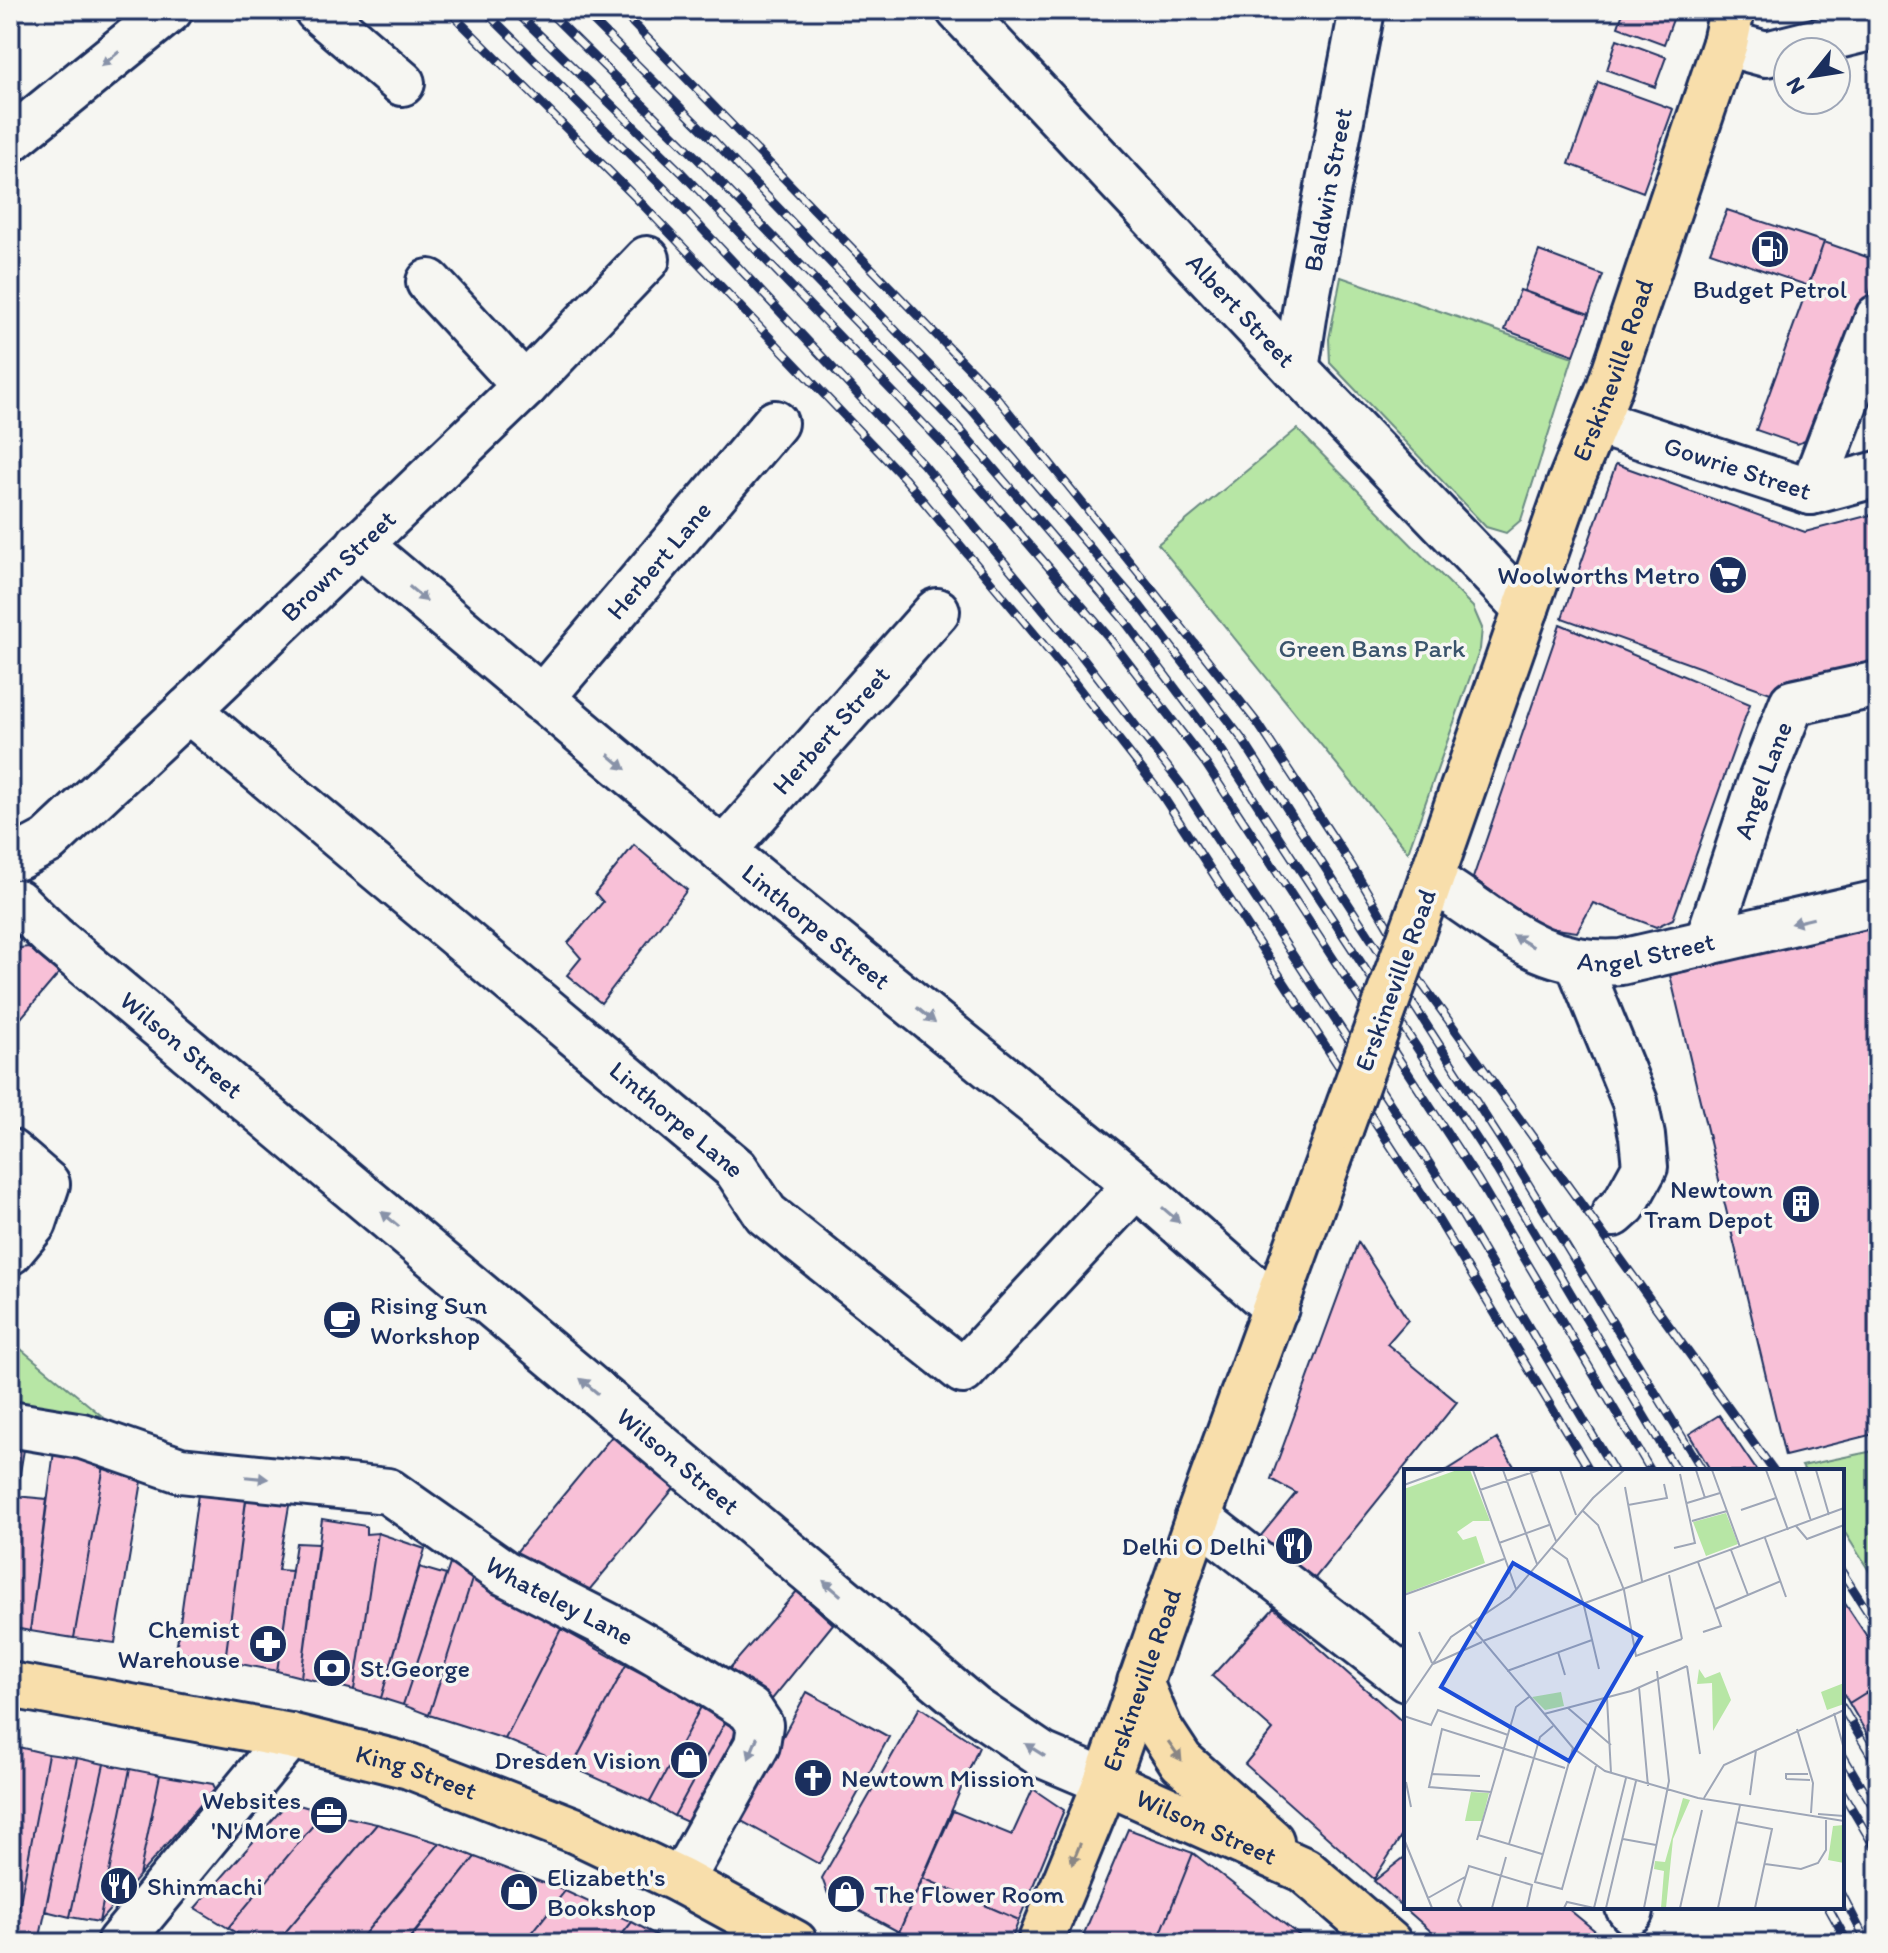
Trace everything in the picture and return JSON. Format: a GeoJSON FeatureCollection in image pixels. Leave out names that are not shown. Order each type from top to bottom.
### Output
{"type":"FeatureCollection","features":[{"type":"Feature","properties":{"kind":"main road","name":"Erskineville Road"},"geometry":{"type":"LineString","coordinates":[[1040,1943],[1106,1782],[1198,1518],[1427,893],[1570,483],[1597,422],[1728,27]]}},
{"type":"Feature","properties":{"kind":"main road"},"geometry":{"type":"LineString","coordinates":[[1140,1682],[1160,1729],[1181,1761],[1304,1870]]}},
{"type":"Feature","properties":{"kind":"main road","name":"King Street"},"geometry":{"type":"LineString","coordinates":[[10,1685],[290,1736],[409,1766],[574,1830],[681,1881],[795,1943]]}},
{"type":"Feature","properties":{"kind":"main road","name":"Wilson Street"},"geometry":{"type":"LineString","coordinates":[[1106,1782],[1304,1870],[1389,1943]]}},
{"type":"Feature","properties":{"kind":"street"},"geometry":{"type":"LineString","coordinates":[[10,140],[170,10]]}},
{"type":"Feature","properties":{"kind":"street"},"geometry":{"type":"LineString","coordinates":[[317,10],[402,83]]}},
{"type":"Feature","properties":{"kind":"street","name":"Albert Street"},"geometry":{"type":"LineString","coordinates":[[959,10],[1526,609]]}},
{"type":"Feature","properties":{"kind":"street","name":"Baldwin Street"},"geometry":{"type":"LineString","coordinates":[[1296,369],[1362,10]]}},
{"type":"Feature","properties":{"kind":"street"},"geometry":{"type":"LineString","coordinates":[[1728,27],[1766,54],[1878,26]]}},
{"type":"Feature","properties":{"kind":"street","name":"Brown Street"},"geometry":{"type":"LineString","coordinates":[[14,856],[48,841],[188,710],[525,386],[647,259]]}},
{"type":"Feature","properties":{"kind":"street"},"geometry":{"type":"LineString","coordinates":[[429,282],[525,386]]}},
{"type":"Feature","properties":{"kind":"street"},"geometry":{"type":"LineString","coordinates":[[1811,492],[1878,317]]}},
{"type":"Feature","properties":{"kind":"street","name":"Gowrie Street"},"geometry":{"type":"LineString","coordinates":[[1597,422],[1811,492],[1878,474]]}},
{"type":"Feature","properties":{"kind":"street","name":"Herbert Lane"},"geometry":{"type":"LineString","coordinates":[[541,699],[775,423]]}},
{"type":"Feature","properties":{"kind":"street","name":"Linthorpe Street"},"geometry":{"type":"LineString","coordinates":[[359,544],[723,851],[1136,1185],[1276,1308]]}},
{"type":"Feature","properties":{"kind":"street","name":"Herbert Street"},"geometry":{"type":"LineString","coordinates":[[723,851],[937,611]]}},
{"type":"Feature","properties":{"kind":"street","name":"Angel Lane"},"geometry":{"type":"LineString","coordinates":[[1707,943],[1760,783],[1792,703],[1878,684]]}},
{"type":"Feature","properties":{"kind":"street","name":"Linthorpe Lane"},"geometry":{"type":"LineString","coordinates":[[188,710],[736,1169],[766,1214],[963,1371],[1136,1185]]}},
{"type":"Feature","properties":{"kind":"street"},"geometry":{"type":"LineString","coordinates":[[13,903],[24,897],[31,881],[26,863],[14,856]]}},
{"type":"Feature","properties":{"kind":"street","name":"Angel Street"},"geometry":{"type":"LineString","coordinates":[[1427,893],[1548,954],[1578,962],[1621,962],[1878,903]]}},
{"type":"Feature","properties":{"kind":"street","name":"Wilson Street"},"geometry":{"type":"LineString","coordinates":[[13,903],[974,1709],[1042,1755],[1106,1782]]}},
{"type":"Feature","properties":{"kind":"street"},"geometry":{"type":"LineString","coordinates":[[1578,962],[1635,1102],[1642,1136],[1645,1167],[1624,1205],[1614,1214]]}},
{"type":"Feature","properties":{"kind":"street"},"geometry":{"type":"LineString","coordinates":[[10,1152],[47,1184],[34,1223],[10,1252]]}},
{"type":"Feature","properties":{"kind":"street","name":"Whateley Lane"},"geometry":{"type":"LineString","coordinates":[[10,1424],[82,1436],[180,1470],[388,1491],[503,1572],[615,1629],[750,1710],[760,1725],[757,1745],[681,1881]]}},
{"type":"Feature","properties":{"kind":"street"},"geometry":{"type":"LineString","coordinates":[[1198,1518],[1404,1677]]}},
{"type":"Feature","properties":{"kind":"street"},"geometry":{"type":"LineString","coordinates":[[119,1943],[166,1914],[290,1736]]}},
{"type":"Feature","properties":{"kind":"green space"},"geometry":{"type":"Polygon","coordinates":[[[1341,277],[1573,357],[1521,520],[1506,533],[1486,527],[1330,363],[1329,339],[1341,277]]]}},
{"type":"Feature","properties":{"kind":"green space","name":"Green Bans Park"},"geometry":{"type":"Polygon","coordinates":[[[1297,429],[1473,607],[1482,628],[1480,649],[1408,852],[1158,544],[1297,429]]]}},
{"type":"Feature","properties":{"kind":"green space"},"geometry":{"type":"Polygon","coordinates":[[[10,1340],[102,1416],[10,1404],[10,1340]]]}},
{"type":"Feature","properties":{"kind":"green space"},"geometry":{"type":"Polygon","coordinates":[[[1878,1450],[1878,1585],[1844,1531],[1844,1469],[1804,1469],[1802,1466],[1878,1450]]]}},
{"type":"Feature","properties":{"kind":"building"},"geometry":{"type":"Polygon","coordinates":[[[1624,10],[1676,11],[1664,44],[1618,27],[1624,10]]]}},
{"type":"Feature","properties":{"kind":"building"},"geometry":{"type":"Polygon","coordinates":[[[1617,39],[1666,57],[1655,87],[1607,70],[1617,39]]]}},
{"type":"Feature","properties":{"kind":"building"},"geometry":{"type":"Polygon","coordinates":[[[1598,82],[1673,109],[1643,192],[1569,164],[1598,82]]]}},
{"type":"Feature","properties":{"kind":"building"},"geometry":{"type":"Polygon","coordinates":[[[1727,210],[1824,242],[1809,286],[1710,252],[1727,210]]]}},
{"type":"Feature","properties":{"kind":"building"},"geometry":{"type":"Polygon","coordinates":[[[1824,242],[1878,261],[1878,270],[1818,436],[1797,444],[1756,430],[1824,242]]]}},
{"type":"Feature","properties":{"kind":"building"},"geometry":{"type":"Polygon","coordinates":[[[1539,251],[1603,275],[1589,314],[1524,291],[1539,251]]]}},
{"type":"Feature","properties":{"kind":"building"},"geometry":{"type":"Polygon","coordinates":[[[1520,290],[1589,314],[1574,355],[1505,330],[1520,290]]]}},
{"type":"Feature","properties":{"kind":"building","name":"Woolworths Metro"},"geometry":{"type":"Polygon","coordinates":[[[1616,464],[1805,532],[1878,513],[1878,661],[1780,685],[1776,695],[1562,618],[1616,464]]]}},
{"type":"Feature","properties":{"kind":"building"},"geometry":{"type":"Polygon","coordinates":[[[1560,624],[1750,704],[1673,919],[1656,927],[1593,903],[1577,932],[1542,927],[1473,878],[1560,624]]]}},
{"type":"Feature","properties":{"kind":"building"},"geometry":{"type":"Polygon","coordinates":[[[634,845],[687,890],[601,1003],[567,975],[581,958],[568,943],[603,902],[595,893],[634,845]]]}},
{"type":"Feature","properties":{"kind":"building","name":"Newtown Tram Depot"},"geometry":{"type":"Polygon","coordinates":[[[1878,925],[1878,1433],[1785,1456],[1670,975],[1878,925]]]}},
{"type":"Feature","properties":{"kind":"building"},"geometry":{"type":"Polygon","coordinates":[[[29,947],[59,973],[10,1031],[10,949],[29,947]]]}},
{"type":"Feature","properties":{"kind":"building"},"geometry":{"type":"Polygon","coordinates":[[[1358,1242],[1408,1320],[1387,1344],[1457,1402],[1311,1583],[1259,1538],[1296,1493],[1271,1479],[1358,1242]]]}},
{"type":"Feature","properties":{"kind":"building"},"geometry":{"type":"Polygon","coordinates":[[[1719,1415],[1756,1469],[1710,1469],[1689,1434],[1719,1415]]]}},
{"type":"Feature","properties":{"kind":"building"},"geometry":{"type":"Polygon","coordinates":[[[613,1435],[676,1486],[580,1601],[508,1562],[613,1435]]]}},
{"type":"Feature","properties":{"kind":"building"},"geometry":{"type":"Polygon","coordinates":[[[1497,1439],[1516,1469],[1449,1469],[1497,1439]]]}},
{"type":"Feature","properties":{"kind":"building"},"geometry":{"type":"Polygon","coordinates":[[[10,1442],[25,1444],[14,1507],[10,1509],[10,1442]]]}},
{"type":"Feature","properties":{"kind":"building"},"geometry":{"type":"Polygon","coordinates":[[[55,1444],[106,1454],[74,1638],[30,1631],[55,1444]]]}},
{"type":"Feature","properties":{"kind":"building"},"geometry":{"type":"Polygon","coordinates":[[[106,1454],[119,1457],[142,1481],[115,1643],[74,1638],[106,1454]]]}},
{"type":"Feature","properties":{"kind":"building"},"geometry":{"type":"Polygon","coordinates":[[[200,1480],[248,1486],[225,1661],[176,1651],[200,1480]]]}},
{"type":"Feature","properties":{"kind":"building"},"geometry":{"type":"Polygon","coordinates":[[[247,1492],[290,1500],[278,1570],[292,1571],[277,1671],[225,1661],[247,1492]]]}},
{"type":"Feature","properties":{"kind":"building"},"geometry":{"type":"Polygon","coordinates":[[[15,1496],[47,1499],[30,1631],[10,1627],[10,1509],[14,1507],[15,1496]]]}},
{"type":"Feature","properties":{"kind":"building"},"geometry":{"type":"Polygon","coordinates":[[[322,1519],[366,1526],[366,1534],[378,1533],[354,1690],[301,1677],[322,1519]]]}},
{"type":"Feature","properties":{"kind":"building"},"geometry":{"type":"Polygon","coordinates":[[[378,1533],[425,1549],[381,1698],[354,1690],[378,1533]]]}},
{"type":"Feature","properties":{"kind":"building"},"geometry":{"type":"Polygon","coordinates":[[[296,1543],[318,1544],[301,1677],[277,1671],[296,1543]]]}},
{"type":"Feature","properties":{"kind":"building"},"geometry":{"type":"Polygon","coordinates":[[[451,1561],[474,1573],[429,1715],[403,1705],[451,1561]]]}},
{"type":"Feature","properties":{"kind":"building"},"geometry":{"type":"Polygon","coordinates":[[[419,1567],[446,1575],[403,1705],[381,1698],[419,1567]]]}},
{"type":"Feature","properties":{"kind":"building"},"geometry":{"type":"Polygon","coordinates":[[[474,1573],[561,1629],[505,1739],[429,1715],[474,1573]]]}},
{"type":"Feature","properties":{"kind":"building"},"geometry":{"type":"Polygon","coordinates":[[[797,1591],[833,1624],[761,1713],[716,1684],[797,1591]]]}},
{"type":"Feature","properties":{"kind":"building"},"geometry":{"type":"Polygon","coordinates":[[[1844,1602],[1878,1653],[1878,1685],[1849,1703],[1844,1694],[1844,1602]]]}},
{"type":"Feature","properties":{"kind":"building"},"geometry":{"type":"Polygon","coordinates":[[[1274,1608],[1404,1723],[1404,1832],[1374,1879],[1245,1764],[1273,1730],[1212,1676],[1274,1608]]]}},
{"type":"Feature","properties":{"kind":"building"},"geometry":{"type":"Polygon","coordinates":[[[561,1629],[626,1665],[572,1767],[505,1739],[561,1629]]]}},
{"type":"Feature","properties":{"kind":"building"},"geometry":{"type":"Polygon","coordinates":[[[626,1665],[702,1705],[650,1802],[572,1767],[626,1665]]]}},
{"type":"Feature","properties":{"kind":"building","name":"Newtown Mission"},"geometry":{"type":"Polygon","coordinates":[[[807,1692],[889,1737],[819,1864],[738,1819],[807,1692]]]}},
{"type":"Feature","properties":{"kind":"building"},"geometry":{"type":"Polygon","coordinates":[[[1867,1692],[1878,1710],[1878,1753],[1849,1703],[1867,1692]]]}},
{"type":"Feature","properties":{"kind":"building","name":"Dresden Vision"},"geometry":{"type":"Polygon","coordinates":[[[702,1705],[727,1719],[674,1816],[650,1802],[702,1705]]]}},
{"type":"Feature","properties":{"kind":"building"},"geometry":{"type":"Polygon","coordinates":[[[920,1707],[979,1747],[899,1932],[828,1894],[822,1878],[920,1707]]]}},
{"type":"Feature","properties":{"kind":"building"},"geometry":{"type":"Polygon","coordinates":[[[727,1719],[749,1736],[698,1827],[674,1816],[727,1719]]]}},
{"type":"Feature","properties":{"kind":"building"},"geometry":{"type":"Polygon","coordinates":[[[10,1745],[48,1754],[14,1934],[10,1933],[10,1745]]]}},
{"type":"Feature","properties":{"kind":"building"},"geometry":{"type":"Polygon","coordinates":[[[48,1754],[77,1758],[40,1937],[14,1934],[48,1754]]]}},
{"type":"Feature","properties":{"kind":"building"},"geometry":{"type":"Polygon","coordinates":[[[77,1758],[104,1764],[70,1917],[45,1911],[77,1758]]]}},
{"type":"Feature","properties":{"kind":"building"},"geometry":{"type":"Polygon","coordinates":[[[104,1764],[130,1769],[99,1922],[70,1917],[104,1764]]]}},
{"type":"Feature","properties":{"kind":"building"},"geometry":{"type":"Polygon","coordinates":[[[130,1769],[160,1775],[139,1876],[99,1922],[130,1769]]]}},
{"type":"Feature","properties":{"kind":"building"},"geometry":{"type":"Polygon","coordinates":[[[160,1775],[213,1784],[215,1788],[139,1876],[160,1775]]]}},
{"type":"Feature","properties":{"kind":"building"},"geometry":{"type":"Polygon","coordinates":[[[1033,1789],[1064,1810],[1019,1920],[923,1878],[953,1811],[1012,1835],[1033,1789]]]}},
{"type":"Feature","properties":{"kind":"building"},"geometry":{"type":"Polygon","coordinates":[[[288,1802],[324,1812],[228,1928],[195,1908],[288,1802]]]}},
{"type":"Feature","properties":{"kind":"building"},"geometry":{"type":"Polygon","coordinates":[[[324,1812],[377,1824],[276,1943],[254,1943],[228,1928],[324,1812]]]}},
{"type":"Feature","properties":{"kind":"building"},"geometry":{"type":"Polygon","coordinates":[[[377,1824],[440,1843],[357,1943],[276,1943],[377,1824]]]}},
{"type":"Feature","properties":{"kind":"building"},"geometry":{"type":"Polygon","coordinates":[[[1128,1829],[1193,1853],[1157,1943],[1080,1943],[1128,1829]]]}},
{"type":"Feature","properties":{"kind":"building"},"geometry":{"type":"Polygon","coordinates":[[[440,1843],[475,1857],[406,1943],[357,1943],[440,1843]]]}},
{"type":"Feature","properties":{"kind":"building"},"geometry":{"type":"Polygon","coordinates":[[[1193,1853],[1309,1943],[1157,1943],[1193,1853]]]}},
{"type":"Feature","properties":{"kind":"building"},"geometry":{"type":"Polygon","coordinates":[[[475,1857],[565,1891],[524,1943],[407,1943],[475,1857]]]}},
{"type":"Feature","properties":{"kind":"building"},"geometry":{"type":"Polygon","coordinates":[[[1404,1858],[1404,1908],[1374,1881],[1404,1858]]]}},
{"type":"Feature","properties":{"kind":"building"},"geometry":{"type":"Polygon","coordinates":[[[923,1878],[1019,1920],[1010,1943],[920,1943],[899,1932],[923,1878]]]}},
{"type":"Feature","properties":{"kind":"building"},"geometry":{"type":"Polygon","coordinates":[[[565,1891],[632,1922],[615,1943],[524,1943],[565,1891]]]}},
{"type":"Feature","properties":{"kind":"building"},"geometry":{"type":"Polygon","coordinates":[[[1406,1909],[1568,1909],[1610,1943],[1444,1943],[1406,1909]]]}},
{"type":"Feature","properties":{"kind":"building"},"geometry":{"type":"Polygon","coordinates":[[[632,1922],[671,1943],[615,1943],[632,1922]]]}},
{"type":"Feature","properties":{"kind":"railway"},"geometry":{"type":"LineString","coordinates":[[448,10],[644,206],[904,478],[1063,668],[1162,795],[1433,1211],[1589,1469]]}},
{"type":"Feature","properties":{"kind":"railway"},"geometry":{"type":"LineString","coordinates":[[484,10],[665,189],[923,464],[1081,655],[1180,783],[1452,1198],[1613,1469]]}},
{"type":"Feature","properties":{"kind":"railway"},"geometry":{"type":"LineString","coordinates":[[514,10],[681,172],[941,442],[1107,635],[1206,764],[1478,1180],[1650,1469]]}},
{"type":"Feature","properties":{"kind":"railway"},"geometry":{"type":"LineString","coordinates":[[547,10],[697,158],[957,426],[1124,620],[1223,752],[1497,1170],[1676,1469]]}},
{"type":"Feature","properties":{"kind":"railway"},"geometry":{"type":"LineString","coordinates":[[582,10],[715,142],[972,410],[1140,606],[1242,739],[1515,1162],[1702,1469]]}},
{"type":"Feature","properties":{"kind":"railway"},"geometry":{"type":"LineString","coordinates":[[620,10],[995,395],[1154,592],[1259,725],[1352,866],[1420,981],[1773,1469]]}},
{"type":"Feature","properties":{"kind":"railway"},"geometry":{"type":"LineString","coordinates":[[1844,1575],[1878,1628]]}},
{"type":"Feature","properties":{"kind":"railway"},"geometry":{"type":"LineString","coordinates":[[1844,1710],[1878,1767]]}},
{"type":"Feature","properties":{"kind":"railway"},"geometry":{"type":"LineString","coordinates":[[1844,1757],[1878,1815]]}},
{"type":"Feature","properties":{"kind":"railway"},"geometry":{"type":"LineString","coordinates":[[1844,1795],[1878,1853]]}},
{"type":"Feature","properties":{"kind":"railway"},"geometry":{"type":"LineString","coordinates":[[1844,1898],[1867,1943]]}},
{"type":"Feature","properties":{"kind":"railway"},"geometry":{"type":"LineString","coordinates":[[1829,1909],[1848,1943]]}},
{"type":"Feature","properties":{"kind":"place","name":"Budget Petrol"},"geometry":{"type":"Point","coordinates":[1770,249]}},
{"type":"Feature","properties":{"kind":"place","name":"Woolworths Metro"},"geometry":{"type":"Point","coordinates":[1728,575]}},
{"type":"Feature","properties":{"kind":"place","name":"Newtown Tram Depot"},"geometry":{"type":"Point","coordinates":[1801,1204]}},
{"type":"Feature","properties":{"kind":"place","name":"Rising Sun Workshop"},"geometry":{"type":"Point","coordinates":[342,1320]}},
{"type":"Feature","properties":{"kind":"place","name":"Delhi O Delhi"},"geometry":{"type":"Point","coordinates":[1294,1546]}},
{"type":"Feature","properties":{"kind":"place","name":"Chemist Warehouse"},"geometry":{"type":"Point","coordinates":[268,1644]}},
{"type":"Feature","properties":{"kind":"place","name":"St.George"},"geometry":{"type":"Point","coordinates":[332,1668]}},
{"type":"Feature","properties":{"kind":"place","name":"Dresden Vision"},"geometry":{"type":"Point","coordinates":[689,1760]}},
{"type":"Feature","properties":{"kind":"place","name":"Newtown Mission"},"geometry":{"type":"Point","coordinates":[813,1778]}},
{"type":"Feature","properties":{"kind":"place","name":"Websites 'N' More"},"geometry":{"type":"Point","coordinates":[329,1815]}},
{"type":"Feature","properties":{"kind":"place","name":"Shinmachi"},"geometry":{"type":"Point","coordinates":[119,1886]}},
{"type":"Feature","properties":{"kind":"place","name":"Elizabeth's Bookshop"},"geometry":{"type":"Point","coordinates":[519,1892]}},
{"type":"Feature","properties":{"kind":"place","name":"The Flower Room"},"geometry":{"type":"Point","coordinates":[846,1894]}}]}
